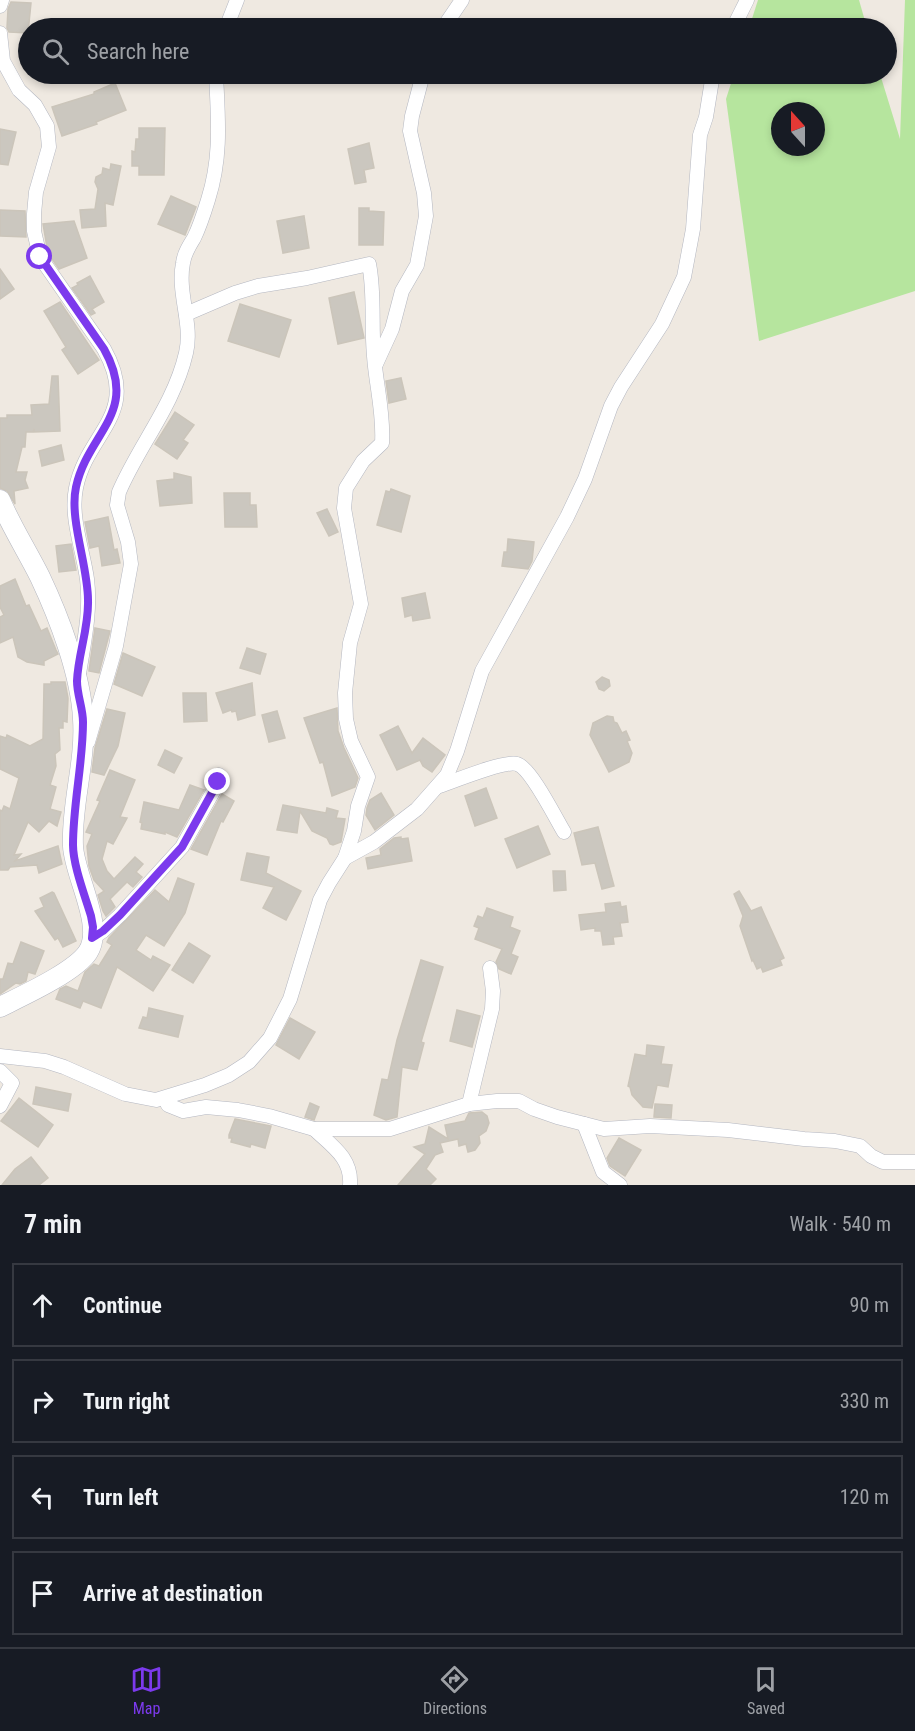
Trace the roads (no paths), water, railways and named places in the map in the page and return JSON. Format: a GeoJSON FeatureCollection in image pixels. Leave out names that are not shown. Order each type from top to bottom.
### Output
{"type":"FeatureCollection","features":[{"type":"Feature","properties":{"kind":"main road"},"geometry":{"type":"LineString","coordinates":[[0,500],[40,577],[59,621],[77,682],[83,720],[81,770],[73,847],[93,927],[89,951],[74,965],[0,1007]]}},
{"type":"Feature","properties":{"kind":"street"},"geometry":{"type":"LineString","coordinates":[[0,6],[2,0]]}},
{"type":"Feature","properties":{"kind":"street"},"geometry":{"type":"LineString","coordinates":[[230,18],[237,0]]}},
{"type":"Feature","properties":{"kind":"street"},"geometry":{"type":"LineString","coordinates":[[450,18],[462,0]]}},
{"type":"Feature","properties":{"kind":"street"},"geometry":{"type":"LineString","coordinates":[[738,18],[747,0]]}},
{"type":"Feature","properties":{"kind":"street"},"geometry":{"type":"LineString","coordinates":[[0,33],[3,61],[19,90],[35,105],[47,126],[49,147],[36,192],[34,214],[34,231],[40,257],[104,349],[111,362],[117,387],[113,412],[79,473],[75,491],[75,510],[88,598],[88,617],[77,682]]}},
{"type":"Feature","properties":{"kind":"street"},"geometry":{"type":"LineString","coordinates":[[81,770],[116,646],[131,564],[128,542],[117,505],[119,492],[135,459],[155,428],[179,375],[187,351],[182,281],[183,261],[208,199],[218,158],[216,84]]}},
{"type":"Feature","properties":{"kind":"street"},"geometry":{"type":"LineString","coordinates":[[375,366],[392,329],[402,291],[417,265],[426,216],[424,193],[410,131],[420,84]]}},
{"type":"Feature","properties":{"kind":"street"},"geometry":{"type":"LineString","coordinates":[[345,858],[374,842],[417,809],[447,775],[483,671],[549,553],[581,488],[611,406],[662,324],[684,277],[693,229],[700,135],[706,117],[711,84]]}},
{"type":"Feature","properties":{"kind":"street"},"geometry":{"type":"LineString","coordinates":[[0,1056],[45,1061],[125,1094],[148,1100],[165,1099],[205,1085],[240,1069],[270,1038],[291,999],[320,900],[345,858],[368,777],[351,741],[346,719],[345,693],[350,643],[361,604],[344,508],[346,488],[363,461],[382,443],[384,424],[375,366],[372,280],[369,264],[258,286],[235,293],[186,314]]}},
{"type":"Feature","properties":{"kind":"street"},"geometry":{"type":"LineString","coordinates":[[437,787],[501,766],[518,764],[534,781],[564,832]]}},
{"type":"Feature","properties":{"kind":"street"},"geometry":{"type":"LineString","coordinates":[[92,938],[120,915],[182,847],[214,790],[219,775]]}},
{"type":"Feature","properties":{"kind":"street"},"geometry":{"type":"LineString","coordinates":[[469,1104],[492,1009],[494,991],[490,969]]}},
{"type":"Feature","properties":{"kind":"street"},"geometry":{"type":"LineString","coordinates":[[0,1071],[12,1083],[0,1106]]}},
{"type":"Feature","properties":{"kind":"street"},"geometry":{"type":"LineString","coordinates":[[165,1099],[168,1105],[183,1111],[206,1107],[238,1110],[314,1129],[390,1129],[469,1104],[519,1101],[534,1109],[604,1129],[650,1126],[728,1130],[835,1141],[860,1146],[871,1156],[883,1162],[915,1162]]}},
{"type":"Feature","properties":{"kind":"street"},"geometry":{"type":"LineString","coordinates":[[584,1124],[603,1172],[620,1185]]}},
{"type":"Feature","properties":{"kind":"street"},"geometry":{"type":"LineString","coordinates":[[314,1129],[346,1161],[350,1168],[350,1185]]}}]}
